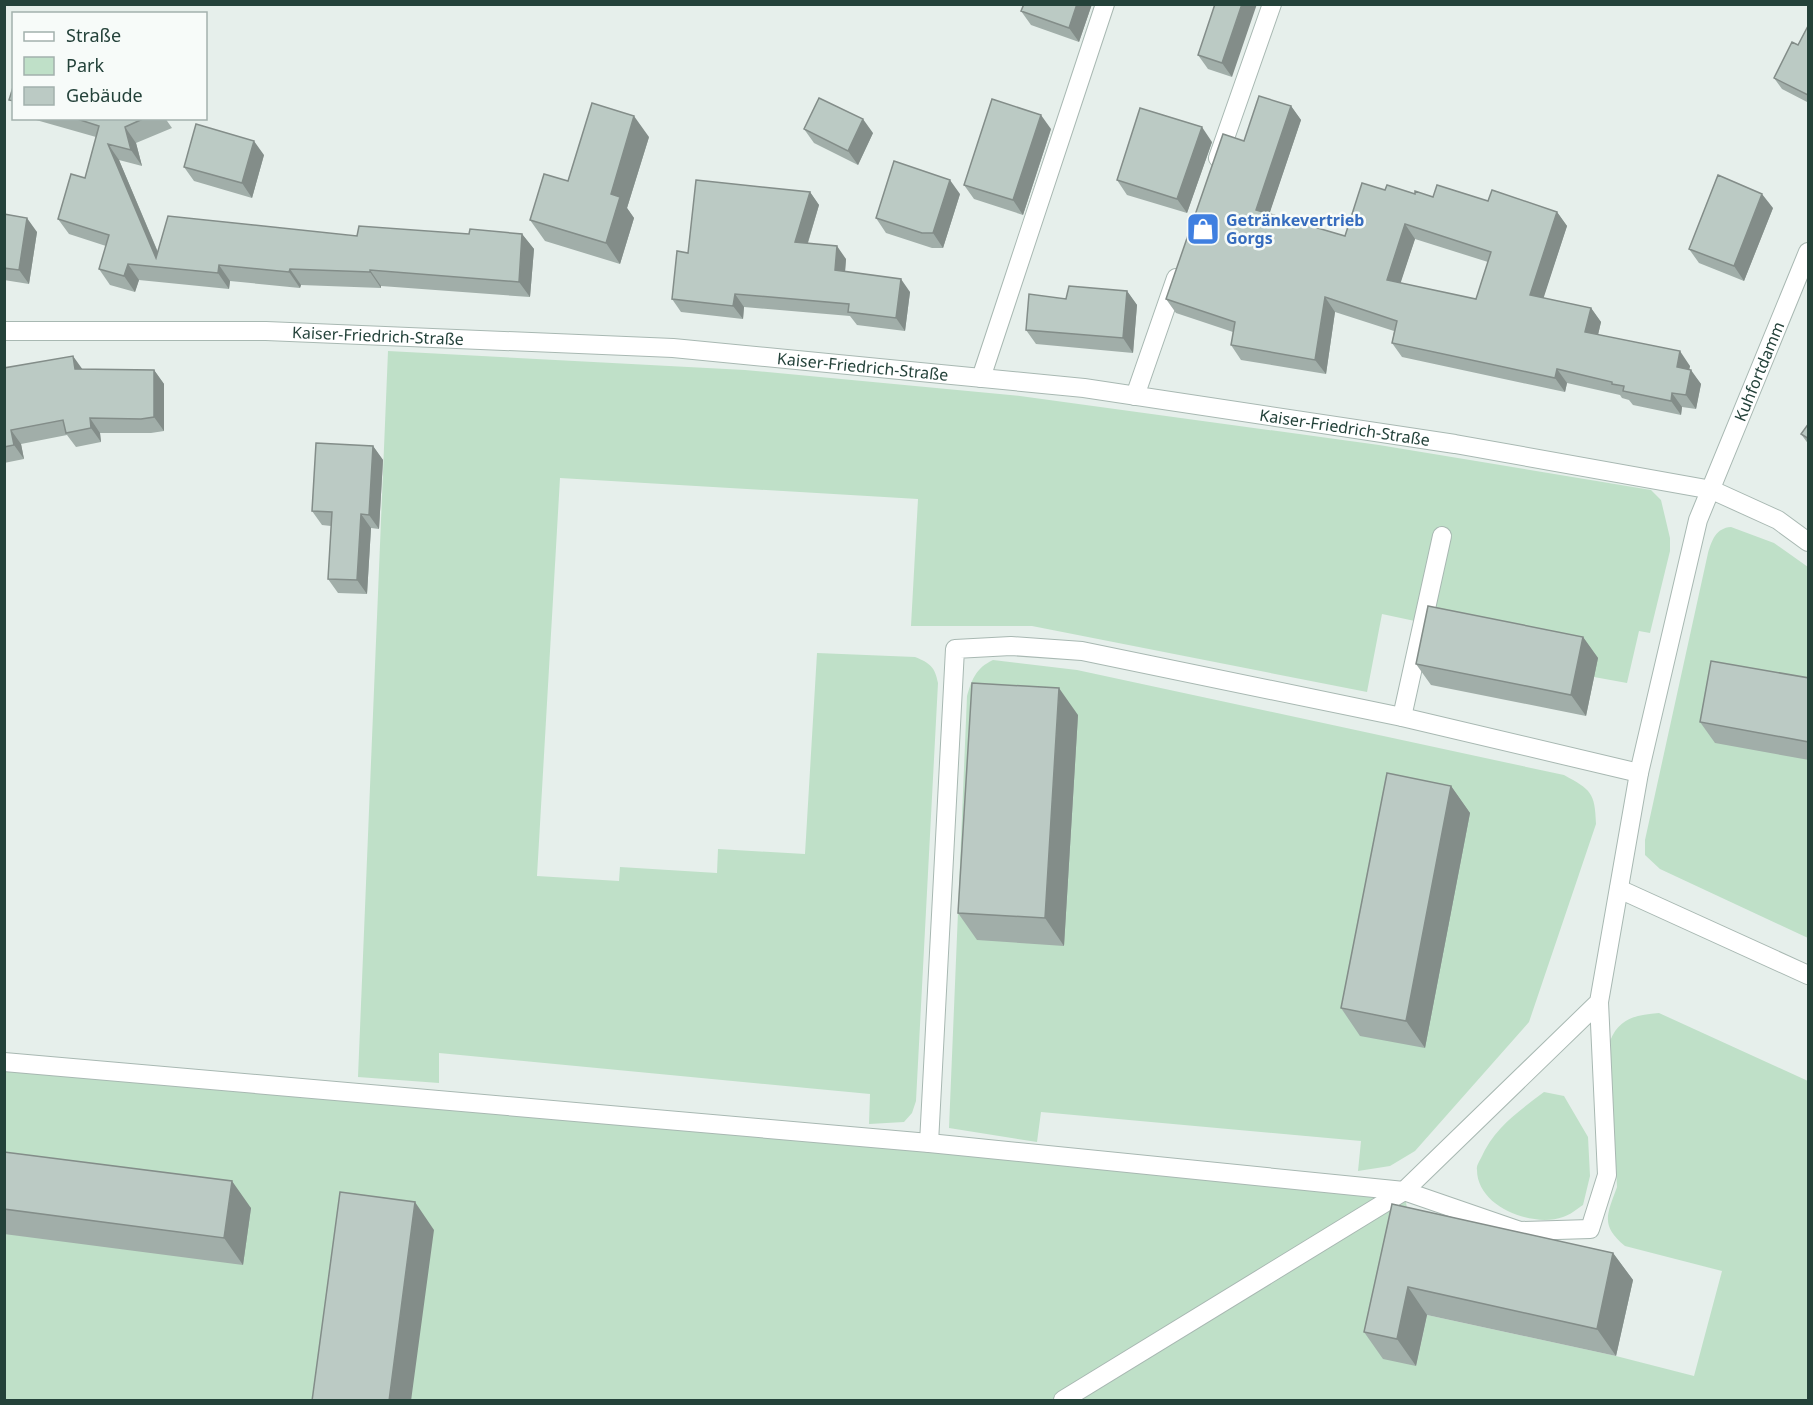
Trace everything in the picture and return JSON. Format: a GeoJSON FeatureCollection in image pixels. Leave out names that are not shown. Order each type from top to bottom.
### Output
{"type":"FeatureCollection","features":[{"type":"Feature","properties":{"kind":"street"},"geometry":{"type":"LineString","coordinates":[[981,378],[1105,4]]}},
{"type":"Feature","properties":{"kind":"street"},"geometry":{"type":"LineString","coordinates":[[1213,172],[1272,4]]}},
{"type":"Feature","properties":{"kind":"street","name":"Kuhfortdamm"},"geometry":{"type":"LineString","coordinates":[[1404,1191],[1520,1231],[1590,1229],[1607,1175],[1599,1002],[1640,773],[1698,520],[1809,252]]}},
{"type":"Feature","properties":{"kind":"street"},"geometry":{"type":"LineString","coordinates":[[1135,396],[1182,262]]}},
{"type":"Feature","properties":{"kind":"street","name":"Kaiser-Friedrich-Straße"},"geometry":{"type":"LineString","coordinates":[[4,331],[266,331],[673,348],[1084,388],[1455,444],[1712,490],[1778,520],[1809,542]]}},
{"type":"Feature","properties":{"kind":"street"},"geometry":{"type":"LineString","coordinates":[[1402,717],[1442,536]]}},
{"type":"Feature","properties":{"kind":"street"},"geometry":{"type":"LineString","coordinates":[[929,1143],[955,649],[1011,646],[1082,651],[1402,717],[1640,773]]}},
{"type":"Feature","properties":{"kind":"street"},"geometry":{"type":"LineString","coordinates":[[1619,889],[1809,975]]}},
{"type":"Feature","properties":{"kind":"street"},"geometry":{"type":"LineString","coordinates":[[1063,1401],[1404,1191],[1599,1002]]}},
{"type":"Feature","properties":{"kind":"street"},"geometry":{"type":"LineString","coordinates":[[4,1062],[929,1143],[1404,1191]]}},
{"type":"Feature","properties":{"kind":"green space"},"geometry":{"type":"Polygon","coordinates":[[[388,351],[745,370],[1020,396],[1379,445],[1651,490],[1661,500],[1670,538],[1670,551],[1650,633],[1639,631],[1627,683],[1594,677],[1443,627],[1382,614],[1367,692],[1032,626],[911,626],[918,499],[560,478],[537,876],[619,881],[620,867],[717,873],[718,849],[805,854],[817,653],[915,657],[933,669],[938,683],[916,1101],[912,1113],[904,1122],[869,1124],[870,1094],[439,1053],[439,1083],[358,1077],[388,351]]]}},
{"type":"Feature","properties":{"kind":"green space"},"geometry":{"type":"Polygon","coordinates":[[[1731,527],[1774,543],[1808,567],[1808,938],[1660,869],[1645,855],[1645,840],[1708,553],[1718,532],[1731,527]]]}},
{"type":"Feature","properties":{"kind":"green space"},"geometry":{"type":"Polygon","coordinates":[[[993,660],[1077,670],[1564,775],[1590,793],[1593,798],[1596,824],[1529,1022],[1415,1151],[1390,1166],[1358,1171],[1361,1141],[1041,1112],[1037,1142],[949,1128],[967,696],[975,675],[993,660]]]}},
{"type":"Feature","properties":{"kind":"green space"},"geometry":{"type":"Polygon","coordinates":[[[1659,1013],[1808,1081],[1808,1400],[5,1400],[5,1062],[1404,1191],[1411,1231],[1416,1366],[1427,1315],[1616,1356],[1694,1376],[1722,1271],[1625,1246],[1612,1232],[1608,1219],[1617,1187],[1610,1041],[1618,1027],[1629,1019],[1659,1013]]]}},
{"type":"Feature","properties":{"kind":"green space"},"geometry":{"type":"Polygon","coordinates":[[[1544,1092],[1564,1096],[1588,1137],[1590,1176],[1583,1205],[1566,1216],[1551,1220],[1537,1220],[1509,1212],[1496,1204],[1479,1183],[1477,1168],[1486,1147],[1500,1129],[1544,1092]]]}},
{"type":"Feature","properties":{"kind":"building"},"geometry":{"type":"Polygon","coordinates":[[[1024,4],[1077,4],[1069,28],[1021,11],[1024,4]]]}},
{"type":"Feature","properties":{"kind":"building"},"geometry":{"type":"Polygon","coordinates":[[[1215,4],[1242,4],[1222,63],[1198,55],[1215,4]]]}},
{"type":"Feature","properties":{"kind":"building"},"geometry":{"type":"Polygon","coordinates":[[[1809,24],[1808,95],[1774,78],[1792,42],[1798,45],[1809,24]]]}},
{"type":"Feature","properties":{"kind":"building"},"geometry":{"type":"Polygon","coordinates":[[[1259,96],[1291,106],[1256,210],[1345,236],[1362,183],[1385,190],[1387,185],[1433,197],[1437,185],[1488,201],[1492,190],[1557,212],[1530,295],[1591,308],[1585,332],[1680,351],[1677,367],[1691,370],[1686,395],[1672,393],[1671,401],[1623,391],[1624,386],[1612,384],[1612,382],[1557,369],[1555,378],[1392,343],[1397,321],[1325,297],[1315,360],[1231,345],[1235,322],[1166,299],[1223,134],[1244,141],[1259,96]],[[1405,224],[1387,280],[1476,299],[1491,252],[1405,224]]]}},
{"type":"Feature","properties":{"kind":"building"},"geometry":{"type":"Polygon","coordinates":[[[819,98],[863,119],[848,151],[804,129],[819,98]]]}},
{"type":"Feature","properties":{"kind":"building"},"geometry":{"type":"Polygon","coordinates":[[[992,99],[1041,115],[1013,200],[964,185],[992,99]]]}},
{"type":"Feature","properties":{"kind":"building"},"geometry":{"type":"Polygon","coordinates":[[[592,103],[634,116],[611,194],[620,197],[606,243],[530,220],[544,174],[568,181],[592,103]]]}},
{"type":"Feature","properties":{"kind":"building"},"geometry":{"type":"Polygon","coordinates":[[[1140,108],[1202,127],[1177,199],[1117,180],[1140,108]]]}},
{"type":"Feature","properties":{"kind":"building"},"geometry":{"type":"Polygon","coordinates":[[[80,120],[141,120],[125,127],[131,150],[108,144],[156,258],[168,216],[357,236],[359,226],[469,234],[470,229],[522,234],[519,282],[370,270],[370,272],[290,269],[289,272],[219,265],[218,273],[128,264],[124,276],[99,269],[109,235],[58,219],[71,174],[85,178],[99,126],[80,120]]]}},
{"type":"Feature","properties":{"kind":"building"},"geometry":{"type":"Polygon","coordinates":[[[196,124],[254,141],[242,183],[184,167],[196,124]]]}},
{"type":"Feature","properties":{"kind":"building"},"geometry":{"type":"Polygon","coordinates":[[[894,161],[950,180],[933,233],[922,233],[876,218],[894,161]]]}},
{"type":"Feature","properties":{"kind":"building"},"geometry":{"type":"Polygon","coordinates":[[[1718,175],[1762,194],[1734,266],[1689,249],[1718,175]]]}},
{"type":"Feature","properties":{"kind":"building"},"geometry":{"type":"Polygon","coordinates":[[[696,180],[810,192],[795,242],[837,246],[835,270],[901,279],[896,318],[848,312],[849,304],[735,294],[733,306],[672,299],[677,251],[688,253],[696,180]]]}},
{"type":"Feature","properties":{"kind":"building"},"geometry":{"type":"Polygon","coordinates":[[[4,214],[27,218],[19,270],[4,268],[4,214]]]}},
{"type":"Feature","properties":{"kind":"building"},"geometry":{"type":"Polygon","coordinates":[[[1069,286],[1127,291],[1123,338],[1026,330],[1029,294],[1066,299],[1069,286]]]}},
{"type":"Feature","properties":{"kind":"building"},"geometry":{"type":"Polygon","coordinates":[[[73,356],[75,369],[154,370],[154,417],[90,418],[91,428],[66,433],[63,420],[11,430],[14,445],[4,447],[4,368],[73,356]]]}},
{"type":"Feature","properties":{"kind":"building"},"geometry":{"type":"Polygon","coordinates":[[[1809,423],[1809,439],[1801,434],[1809,423]]]}},
{"type":"Feature","properties":{"kind":"building"},"geometry":{"type":"Polygon","coordinates":[[[316,443],[373,446],[369,515],[361,514],[357,580],[328,579],[332,512],[312,511],[316,443]]]}},
{"type":"Feature","properties":{"kind":"building"},"geometry":{"type":"Polygon","coordinates":[[[1428,606],[1583,637],[1571,695],[1416,664],[1428,606]]]}},
{"type":"Feature","properties":{"kind":"building"},"geometry":{"type":"Polygon","coordinates":[[[1711,661],[1809,678],[1809,742],[1700,722],[1711,661]]]}},
{"type":"Feature","properties":{"kind":"building"},"geometry":{"type":"Polygon","coordinates":[[[972,683],[1059,688],[1045,918],[958,913],[972,683]]]}},
{"type":"Feature","properties":{"kind":"building"},"geometry":{"type":"Polygon","coordinates":[[[1387,773],[1451,786],[1406,1021],[1341,1008],[1387,773]]]}},
{"type":"Feature","properties":{"kind":"building"},"geometry":{"type":"Polygon","coordinates":[[[4,1152],[232,1181],[224,1238],[4,1209],[4,1152]]]}},
{"type":"Feature","properties":{"kind":"building"},"geometry":{"type":"Polygon","coordinates":[[[340,1192],[415,1202],[389,1401],[312,1401],[340,1192]]]}},
{"type":"Feature","properties":{"kind":"building"},"geometry":{"type":"Polygon","coordinates":[[[1392,1204],[1613,1253],[1597,1329],[1408,1287],[1397,1339],[1364,1332],[1392,1204]]]}},
{"type":"Feature","properties":{"kind":"place","name":"Getränkevertrieb Gorgs"},"geometry":{"type":"Point","coordinates":[1203,229]}}]}
